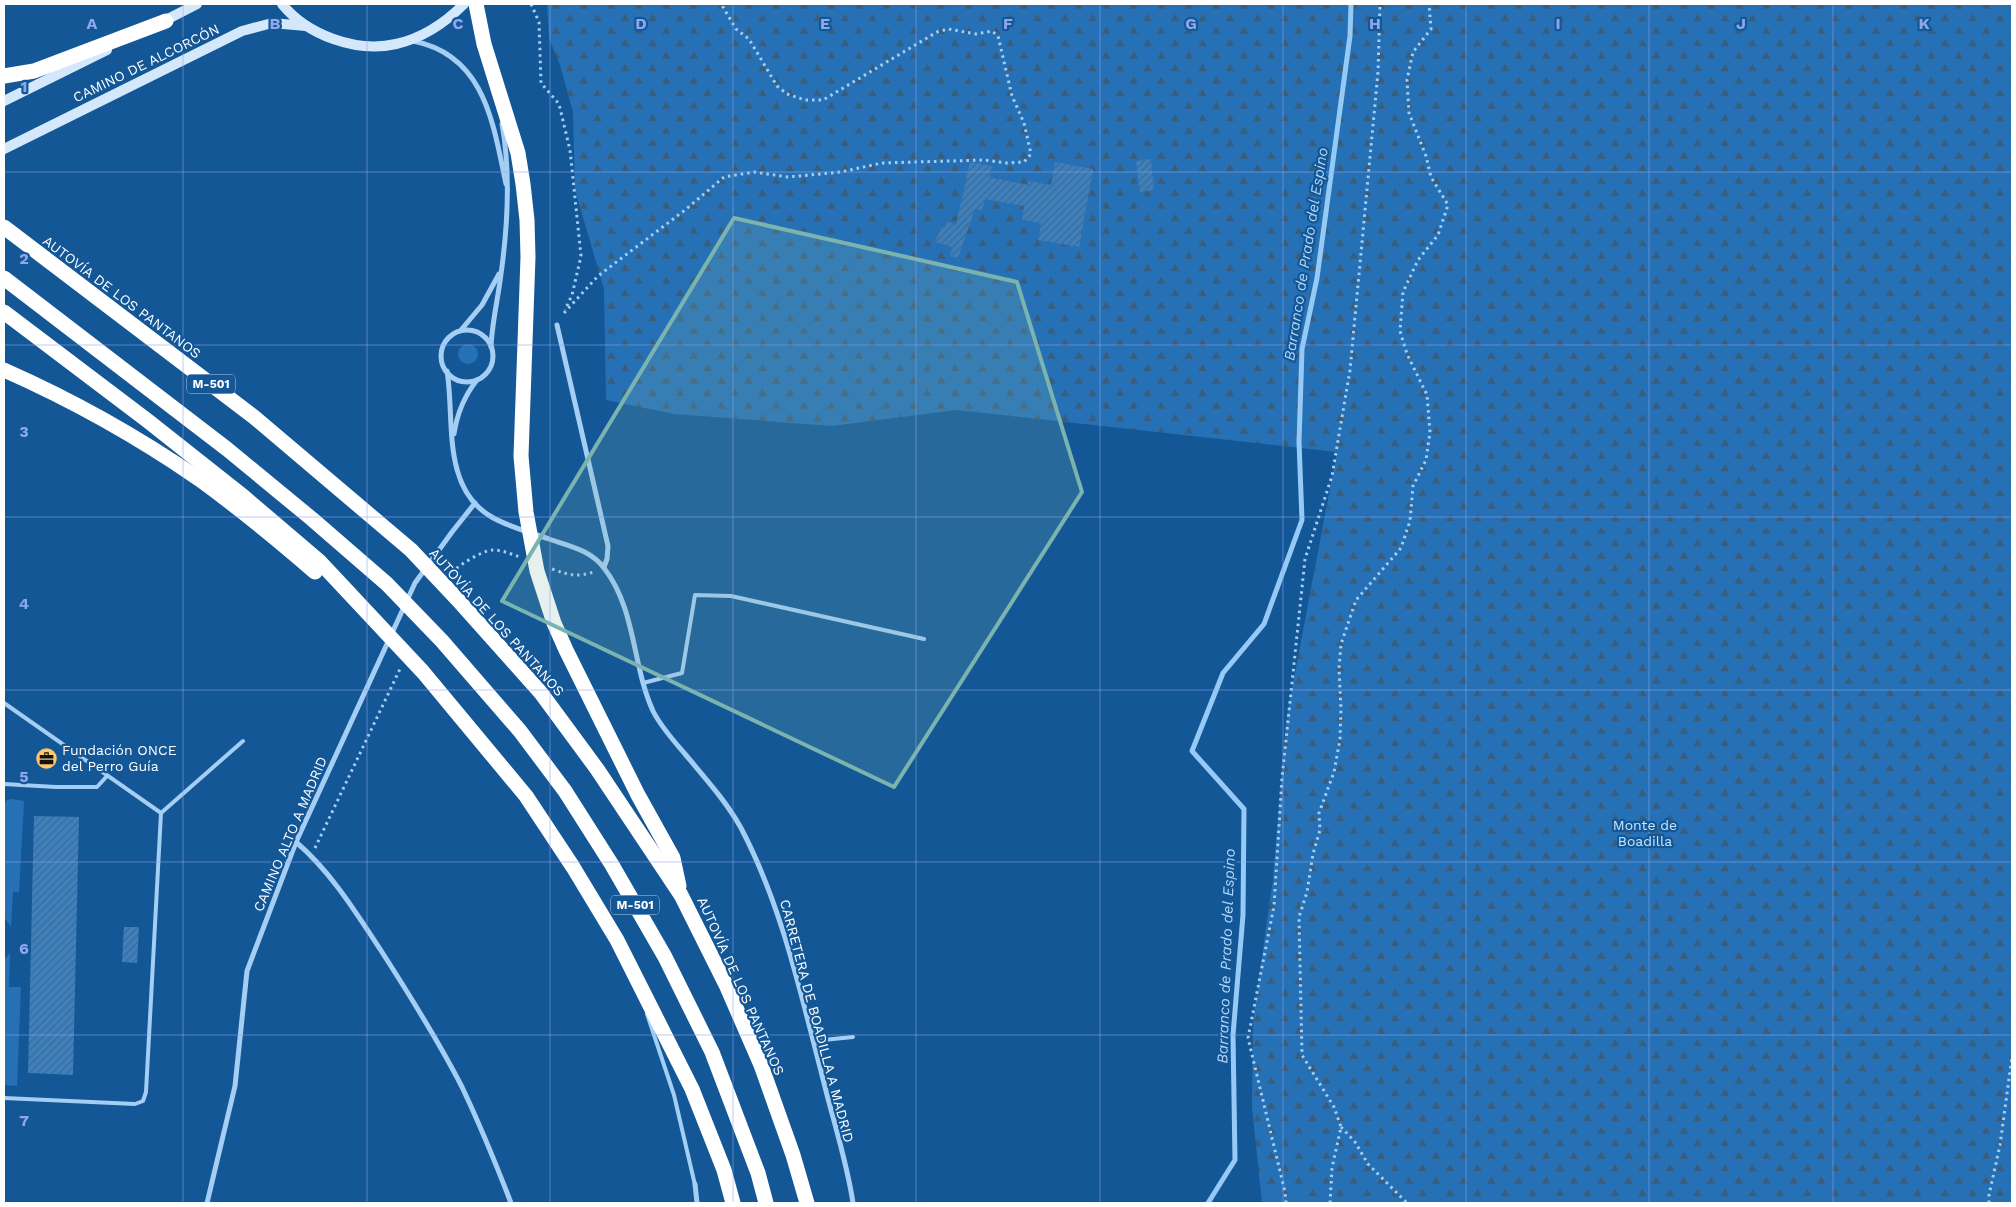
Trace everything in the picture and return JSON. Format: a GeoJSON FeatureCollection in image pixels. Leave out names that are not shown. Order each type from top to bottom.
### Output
{"type":"FeatureCollection","features":[{"type":"Feature","properties":{"kind":"highway"},"geometry":{"type":"LineString","coordinates":[[476,4],[478,22],[484,44],[518,153],[527,220],[527,286],[521,456],[526,512],[537,571],[554,623],[581,682],[638,795],[673,858],[681,895]]}},
{"type":"Feature","properties":{"kind":"highway"},"geometry":{"type":"LineString","coordinates":[[4,76],[34,71],[166,21]]}},
{"type":"Feature","properties":{"kind":"highway","name":"AUTOVÍA DE LOS PANTANOS"},"geometry":{"type":"LineString","coordinates":[[4,227],[254,417],[410,550],[541,692],[597,769],[681,895],[727,987],[761,1065],[793,1155],[807,1203]]}},
{"type":"Feature","properties":{"kind":"highway","name":"M-501"},"geometry":{"type":"LineString","coordinates":[[4,278],[227,449],[387,584],[442,641],[520,731],[560,784],[617,874],[665,958],[712,1052],[758,1173],[766,1203]]}},
{"type":"Feature","properties":{"kind":"highway"},"geometry":{"type":"LineString","coordinates":[[4,312],[148,421],[244,497],[319,561],[423,672],[526,796],[573,867],[617,940],[692,1089],[724,1170],[733,1203]]}},
{"type":"Feature","properties":{"kind":"highway"},"geometry":{"type":"LineString","coordinates":[[4,370],[94,414],[150,446],[200,480],[372,619]]}},
{"type":"Feature","properties":{"kind":"street","name":"CAMINO DE ALCORCÓN"},"geometry":{"type":"LineString","coordinates":[[4,101],[197,4]]}},
{"type":"Feature","properties":{"kind":"street"},"geometry":{"type":"LineString","coordinates":[[282,4],[306,26],[329,37],[354,44],[379,46],[395,44],[426,34],[450,18],[464,4]]}},
{"type":"Feature","properties":{"kind":"street","name":"CAMINO DE ALCORCÓN"},"geometry":{"type":"LineString","coordinates":[[4,149],[242,30],[272,23],[306,26]]}},
{"type":"Feature","properties":{"kind":"street"},"geometry":{"type":"LineString","coordinates":[[408,40],[436,48],[454,58],[475,80],[487,106],[494,129],[508,196]]}},
{"type":"Feature","properties":{"kind":"street"},"geometry":{"type":"LineString","coordinates":[[453,444],[458,415],[466,396],[477,380],[491,366],[494,310],[502,266],[508,196],[507,149],[484,44]]}},
{"type":"Feature","properties":{"kind":"street"},"geometry":{"type":"LineString","coordinates":[[475,503],[464,487],[454,458],[450,389],[447,372],[443,364],[443,347],[453,334],[460,331],[482,305],[502,266]]}},
{"type":"Feature","properties":{"kind":"street"},"geometry":{"type":"LineString","coordinates":[[556,325],[608,546],[608,559],[604,568]]}},
{"type":"Feature","properties":{"kind":"street"},"geometry":{"type":"LineString","coordinates":[[460,331],[475,332],[482,335],[491,347]]}},
{"type":"Feature","properties":{"kind":"street"},"geometry":{"type":"LineString","coordinates":[[447,372],[457,380],[477,380]]}},
{"type":"Feature","properties":{"kind":"street","name":"CARRETERA DE BOADILLA A MADRID"},"geometry":{"type":"LineString","coordinates":[[475,503],[488,515],[506,524],[584,550],[596,558],[617,587],[626,611],[643,683],[653,710],[662,727],[717,792],[740,826],[760,867],[777,912],[813,1041],[853,1203]]}},
{"type":"Feature","properties":{"kind":"street","name":"CAMINO ALTO A MADRID"},"geometry":{"type":"LineString","coordinates":[[207,1203],[235,1086],[247,971],[296,842],[415,584],[475,503]]}},
{"type":"Feature","properties":{"kind":"street"},"geometry":{"type":"LineString","coordinates":[[296,842],[325,871],[356,913],[412,999],[461,1087],[511,1203]]}},
{"type":"Feature","properties":{"kind":"street"},"geometry":{"type":"LineString","coordinates":[[695,1184],[698,1203]]}},
{"type":"Feature","properties":{"kind":"lane"},"geometry":{"type":"LineString","coordinates":[[643,683],[682,673],[695,595],[731,596],[924,639]]}},
{"type":"Feature","properties":{"kind":"lane"},"geometry":{"type":"LineString","coordinates":[[4,704],[161,813]]}},
{"type":"Feature","properties":{"kind":"lane"},"geometry":{"type":"LineString","coordinates":[[4,1098],[135,1104],[143,1101],[146,1082],[161,813],[243,741]]}},
{"type":"Feature","properties":{"kind":"lane"},"geometry":{"type":"LineString","coordinates":[[4,784],[97,787],[108,776]]}},
{"type":"Feature","properties":{"kind":"lane"},"geometry":{"type":"LineString","coordinates":[[617,940],[642,1003]]}},
{"type":"Feature","properties":{"kind":"lane"},"geometry":{"type":"LineString","coordinates":[[646,1012],[674,1095],[695,1184]]}},
{"type":"Feature","properties":{"kind":"lane"},"geometry":{"type":"LineString","coordinates":[[813,1041],[853,1038]]}},
{"type":"Feature","properties":{"kind":"path"},"geometry":{"type":"LineString","coordinates":[[530,4],[539,22],[541,83],[559,104],[570,150],[580,256],[572,295],[564,313]]}},
{"type":"Feature","properties":{"kind":"path"},"geometry":{"type":"LineString","coordinates":[[556,325],[564,313],[598,276],[685,210],[724,177],[754,172],[788,178],[841,172],[882,163],[984,160],[1008,163],[1024,162],[1031,154],[1024,123],[1012,96],[998,36],[992,30],[976,34],[948,29],[937,32],[823,100],[805,100],[787,94],[777,86],[749,39],[736,29],[723,4]]}},
{"type":"Feature","properties":{"kind":"path"},"geometry":{"type":"LineString","coordinates":[[1286,1203],[1248,1038],[1274,906],[1282,778],[1305,559],[1332,476],[1350,370],[1378,72],[1380,4]]}},
{"type":"Feature","properties":{"kind":"path"},"geometry":{"type":"LineString","coordinates":[[1407,1203],[1368,1164],[1354,1142],[1341,1127],[1334,1107],[1302,1055],[1299,917],[1307,892],[1313,854],[1320,830],[1319,814],[1334,772],[1340,739],[1340,644],[1356,600],[1401,548],[1410,521],[1414,486],[1426,460],[1430,432],[1427,395],[1407,354],[1400,331],[1403,292],[1418,260],[1438,235],[1448,205],[1431,177],[1426,156],[1409,113],[1407,80],[1413,52],[1431,29],[1429,4]]}},
{"type":"Feature","properties":{"kind":"path"},"geometry":{"type":"LineString","coordinates":[[1989,1203],[2001,1137],[2012,1057]]}},
{"type":"Feature","properties":{"kind":"path"},"geometry":{"type":"LineString","coordinates":[[1330,1203],[1332,1168],[1341,1127]]}},
{"type":"Feature","properties":{"kind":"highlighted area"},"geometry":{"type":"Polygon","coordinates":[[[734,218],[1017,282],[1082,492],[894,787],[502,601],[734,218]]]}},
{"type":"Feature","properties":{"kind":"green space","name":"Monte de Boadilla"},"geometry":{"type":"Polygon","coordinates":[[[547,4],[2012,4],[2012,1203],[1262,1203],[1252,1107],[1253,1022],[1273,878],[1287,715],[1337,452],[956,410],[832,426],[674,414],[606,400],[604,289],[575,190],[573,112],[560,65],[549,38],[547,4]]]}},
{"type":"Feature","properties":{"kind":"green space"},"geometry":{"type":"Polygon","coordinates":[[[464,344],[472,344],[478,350],[478,358],[472,364],[464,364],[458,358],[458,350],[464,344]]]}},
{"type":"Feature","properties":{"kind":"green space"},"geometry":{"type":"Polygon","coordinates":[[[7,800],[24,801],[19,892],[13,892],[11,927],[4,917],[4,804],[7,800]]]}},
{"type":"Feature","properties":{"kind":"green space"},"geometry":{"type":"Polygon","coordinates":[[[10,953],[9,987],[21,987],[17,1086],[4,1085],[4,960],[10,953]]]}},
{"type":"Feature","properties":{"kind":"building"},"geometry":{"type":"Polygon","coordinates":[[[1151,159],[1154,190],[1140,192],[1136,161],[1151,159]]]}},
{"type":"Feature","properties":{"kind":"building"},"geometry":{"type":"Polygon","coordinates":[[[970,162],[992,166],[989,177],[1028,185],[1028,181],[1051,185],[1055,162],[1093,169],[1079,247],[1038,240],[1041,223],[1022,220],[1024,206],[985,199],[982,210],[975,209],[958,258],[950,256],[952,247],[935,242],[941,227],[945,228],[947,221],[956,225],[970,162]]]}},
{"type":"Feature","properties":{"kind":"building"},"geometry":{"type":"Polygon","coordinates":[[[34,816],[79,817],[73,1075],[28,1073],[34,816]]]}},
{"type":"Feature","properties":{"kind":"building"},"geometry":{"type":"Polygon","coordinates":[[[124,927],[139,927],[137,963],[122,962],[124,927]]]}},
{"type":"Feature","properties":{"kind":"waterway","name":"Barranco de Prado del Espino"},"geometry":{"type":"LineString","coordinates":[[1208,1203],[1235,1160],[1233,1035],[1243,915],[1244,809],[1192,751],[1223,673],[1264,624],[1302,520],[1299,442],[1302,349],[1317,278],[1350,36],[1351,4]]}},
{"type":"Feature","properties":{"kind":"place","name":"Fundación ONCE del Perro Guía"},"geometry":{"type":"Point","coordinates":[46,758]}}]}
